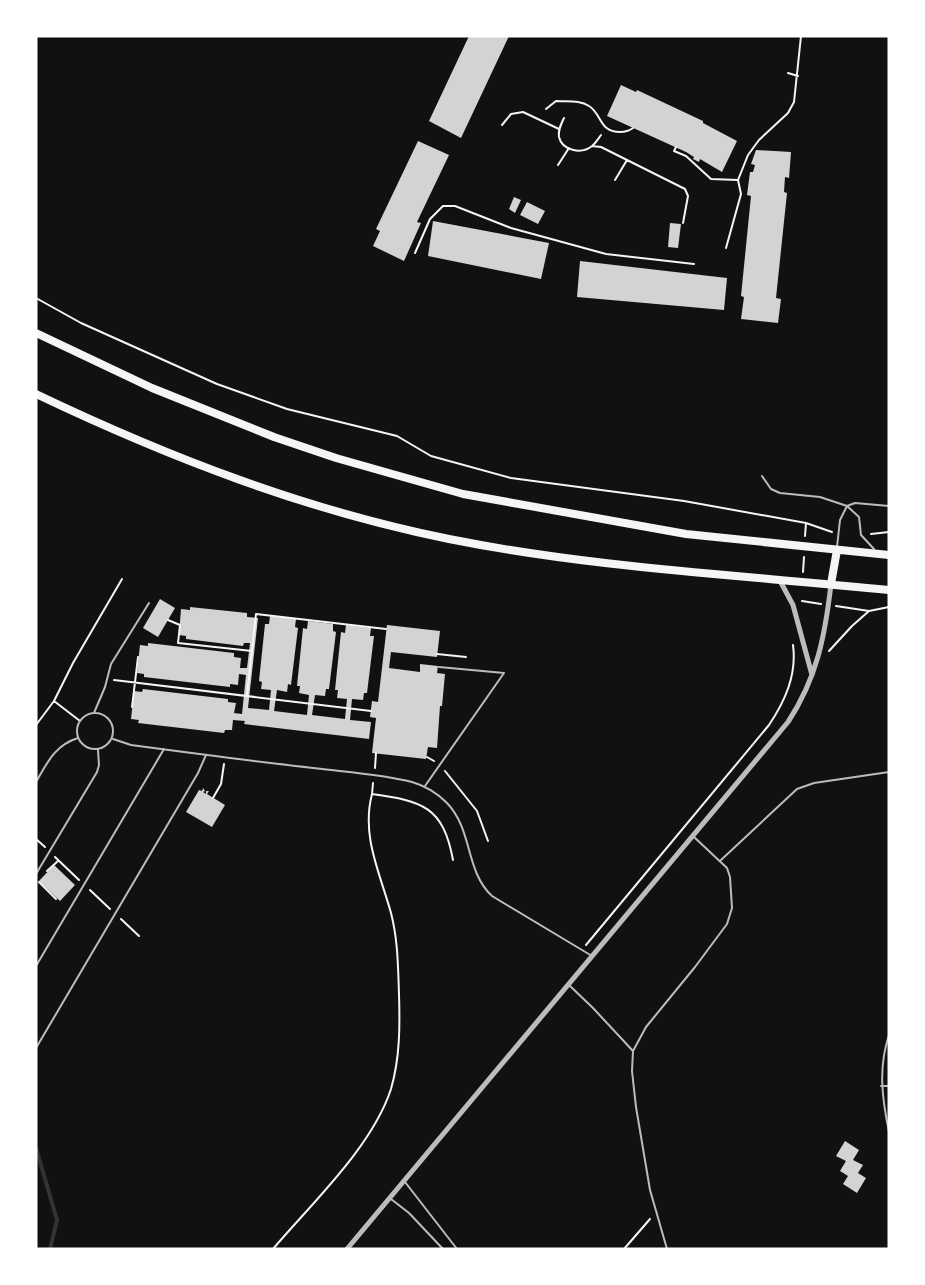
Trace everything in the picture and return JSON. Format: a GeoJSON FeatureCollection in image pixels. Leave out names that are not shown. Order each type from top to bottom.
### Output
{"type":"FeatureCollection","features":[{"type":"Feature","properties":{"kind":"highway"},"geometry":{"type":"LineString","coordinates":[[36,333],[152,388],[233,421],[315,451],[463,494],[687,534],[804,548],[889,555]]}},
{"type":"Feature","properties":{"kind":"highway"},"geometry":{"type":"LineString","coordinates":[[36,394],[122,434],[197,465],[283,495],[448,539],[561,557],[889,590]]}},
{"type":"Feature","properties":{"kind":"highway"},"geometry":{"type":"LineString","coordinates":[[831,584],[837,550]]}},
{"type":"Feature","properties":{"kind":"street"},"geometry":{"type":"LineString","coordinates":[[778,579],[793,605],[812,676]]}},
{"type":"Feature","properties":{"kind":"street"},"geometry":{"type":"LineString","coordinates":[[347,1249],[788,722],[798,707],[817,663],[824,638],[831,584]]}},
{"type":"Feature","properties":{"kind":"lane"},"geometry":{"type":"LineString","coordinates":[[762,476],[771,489],[780,493],[820,497],[847,506],[858,517],[861,535],[878,554]]}},
{"type":"Feature","properties":{"kind":"lane"},"geometry":{"type":"LineString","coordinates":[[847,506],[863,503],[889,506]]}},
{"type":"Feature","properties":{"kind":"lane"},"geometry":{"type":"LineString","coordinates":[[837,550],[840,520],[847,506]]}},
{"type":"Feature","properties":{"kind":"lane"},"geometry":{"type":"LineString","coordinates":[[94,713],[111,664],[149,603]]}},
{"type":"Feature","properties":{"kind":"lane"},"geometry":{"type":"LineString","coordinates":[[425,786],[504,673],[439,667]]}},
{"type":"Feature","properties":{"kind":"lane"},"geometry":{"type":"LineString","coordinates":[[94,713],[106,716],[114,732],[112,739],[104,748],[98,750],[86,747],[78,738],[77,726],[80,721],[83,717],[94,713]]}},
{"type":"Feature","properties":{"kind":"lane"},"geometry":{"type":"LineString","coordinates":[[36,782],[56,750],[66,742],[78,738]]}},
{"type":"Feature","properties":{"kind":"lane"},"geometry":{"type":"LineString","coordinates":[[112,739],[131,745],[374,776],[425,786],[448,804],[458,817],[464,828],[476,875],[482,887],[492,896],[592,956]]}},
{"type":"Feature","properties":{"kind":"lane"},"geometry":{"type":"LineString","coordinates":[[36,966],[164,749]]}},
{"type":"Feature","properties":{"kind":"lane"},"geometry":{"type":"LineString","coordinates":[[36,874],[97,772],[98,750]]}},
{"type":"Feature","properties":{"kind":"lane"},"geometry":{"type":"LineString","coordinates":[[36,1048],[198,773],[206,755]]}},
{"type":"Feature","properties":{"kind":"lane"},"geometry":{"type":"LineString","coordinates":[[721,860],[797,789],[814,783],[889,772]]}},
{"type":"Feature","properties":{"kind":"lane"},"geometry":{"type":"LineString","coordinates":[[667,1249],[650,1190],[636,1107],[632,1071],[633,1051],[646,1027],[727,924],[732,908],[732,892],[727,868],[693,835]]}},
{"type":"Feature","properties":{"kind":"lane"},"geometry":{"type":"LineString","coordinates":[[568,984],[633,1051]]}},
{"type":"Feature","properties":{"kind":"lane"},"geometry":{"type":"LineString","coordinates":[[889,1035],[882,1060],[881,1086],[889,1131]]}},
{"type":"Feature","properties":{"kind":"lane"},"geometry":{"type":"LineString","coordinates":[[881,1086],[889,1086]]}},
{"type":"Feature","properties":{"kind":"lane"},"geometry":{"type":"LineString","coordinates":[[403,1180],[457,1249]]}},
{"type":"Feature","properties":{"kind":"lane"},"geometry":{"type":"LineString","coordinates":[[389,1197],[409,1213],[443,1249]]}},
{"type":"Feature","properties":{"kind":"path"},"geometry":{"type":"LineString","coordinates":[[726,248],[741,194],[738,180],[748,155],[759,140],[788,113],[794,102],[801,36]]}},
{"type":"Feature","properties":{"kind":"path"},"geometry":{"type":"LineString","coordinates":[[788,73],[798,76]]}},
{"type":"Feature","properties":{"kind":"path"},"geometry":{"type":"LineString","coordinates":[[546,109],[556,100],[580,101],[590,106],[608,131],[621,132],[633,128]]}},
{"type":"Feature","properties":{"kind":"path"},"geometry":{"type":"LineString","coordinates":[[502,125],[511,114],[523,112],[559,129]]}},
{"type":"Feature","properties":{"kind":"path"},"geometry":{"type":"LineString","coordinates":[[564,118],[559,129],[563,145],[575,151],[592,146],[601,147],[685,189],[688,196],[683,223]]}},
{"type":"Feature","properties":{"kind":"path"},"geometry":{"type":"LineString","coordinates":[[592,146],[601,135]]}},
{"type":"Feature","properties":{"kind":"path"},"geometry":{"type":"LineString","coordinates":[[676,147],[674,151],[686,156],[711,179],[738,180]]}},
{"type":"Feature","properties":{"kind":"path"},"geometry":{"type":"LineString","coordinates":[[558,165],[569,148]]}},
{"type":"Feature","properties":{"kind":"path"},"geometry":{"type":"LineString","coordinates":[[615,180],[627,160]]}},
{"type":"Feature","properties":{"kind":"path"},"geometry":{"type":"LineString","coordinates":[[415,253],[430,219],[443,206],[455,206],[511,228],[606,254],[694,264]]}},
{"type":"Feature","properties":{"kind":"path"},"geometry":{"type":"LineString","coordinates":[[36,298],[81,323],[217,384],[287,409],[397,436],[431,456],[441,459],[511,478],[684,501],[806,522],[839,535]]}},
{"type":"Feature","properties":{"kind":"path"},"geometry":{"type":"LineString","coordinates":[[793,605],[802,601],[806,522]]}},
{"type":"Feature","properties":{"kind":"path"},"geometry":{"type":"LineString","coordinates":[[861,535],[888,532]]}},
{"type":"Feature","properties":{"kind":"path"},"geometry":{"type":"LineString","coordinates":[[36,725],[54,701],[73,663],[122,579]]}},
{"type":"Feature","properties":{"kind":"path"},"geometry":{"type":"LineString","coordinates":[[817,663],[869,611],[889,608]]}},
{"type":"Feature","properties":{"kind":"path"},"geometry":{"type":"LineString","coordinates":[[247,696],[256,614],[386,629]]}},
{"type":"Feature","properties":{"kind":"path"},"geometry":{"type":"LineString","coordinates":[[168,620],[180,624],[178,643],[252,651]]}},
{"type":"Feature","properties":{"kind":"path"},"geometry":{"type":"LineString","coordinates":[[582,949],[774,718],[791,683],[793,640]]}},
{"type":"Feature","properties":{"kind":"path"},"geometry":{"type":"LineString","coordinates":[[437,654],[466,657]]}},
{"type":"Feature","properties":{"kind":"path"},"geometry":{"type":"LineString","coordinates":[[132,707],[138,657]]}},
{"type":"Feature","properties":{"kind":"path"},"geometry":{"type":"LineString","coordinates":[[107,680],[370,711]]}},
{"type":"Feature","properties":{"kind":"path"},"geometry":{"type":"LineString","coordinates":[[54,701],[80,721]]}},
{"type":"Feature","properties":{"kind":"path"},"geometry":{"type":"LineString","coordinates":[[273,1249],[365,1140],[386,1100],[397,1065],[400,1011],[398,953],[391,915],[371,851],[368,811],[376,753]]}},
{"type":"Feature","properties":{"kind":"path"},"geometry":{"type":"LineString","coordinates":[[213,798],[221,784],[225,757]]}},
{"type":"Feature","properties":{"kind":"path"},"geometry":{"type":"LineString","coordinates":[[427,757],[439,764],[477,810],[488,841]]}},
{"type":"Feature","properties":{"kind":"path"},"geometry":{"type":"LineString","coordinates":[[372,794],[405,799],[418,803],[432,812],[449,838],[453,860]]}},
{"type":"Feature","properties":{"kind":"path"},"geometry":{"type":"LineString","coordinates":[[45,874],[58,860]]}},
{"type":"Feature","properties":{"kind":"path"},"geometry":{"type":"LineString","coordinates":[[38,881],[56,899]]}},
{"type":"Feature","properties":{"kind":"path"},"geometry":{"type":"LineString","coordinates":[[624,1249],[650,1219],[658,1217]]}},
{"type":"Feature","properties":{"kind":"building"},"geometry":{"type":"Polygon","coordinates":[[[469,36],[509,36],[461,138],[429,121],[469,36]]]}},
{"type":"Feature","properties":{"kind":"building"},"geometry":{"type":"Polygon","coordinates":[[[621,85],[636,92],[637,90],[703,121],[737,141],[722,172],[700,159],[699,162],[693,159],[694,157],[686,152],[607,116],[621,85]]]}},
{"type":"Feature","properties":{"kind":"building"},"geometry":{"type":"Polygon","coordinates":[[[418,141],[449,155],[417,222],[421,223],[404,261],[373,246],[380,231],[376,229],[418,141]]]}},
{"type":"Feature","properties":{"kind":"building"},"geometry":{"type":"Polygon","coordinates":[[[756,150],[791,152],[789,178],[785,177],[784,192],[787,193],[776,298],[781,299],[778,323],[741,319],[744,297],[741,296],[751,196],[747,195],[750,172],[753,172],[755,165],[751,164],[756,150]]]}},
{"type":"Feature","properties":{"kind":"building"},"geometry":{"type":"Polygon","coordinates":[[[514,197],[521,200],[515,213],[509,209],[514,197]]]}},
{"type":"Feature","properties":{"kind":"building"},"geometry":{"type":"Polygon","coordinates":[[[527,202],[545,211],[538,224],[520,215],[527,202]]]}},
{"type":"Feature","properties":{"kind":"building"},"geometry":{"type":"Polygon","coordinates":[[[433,221],[549,243],[541,279],[428,256],[433,221]]]}},
{"type":"Feature","properties":{"kind":"building"},"geometry":{"type":"Polygon","coordinates":[[[670,223],[681,224],[678,248],[668,247],[670,223]]]}},
{"type":"Feature","properties":{"kind":"building"},"geometry":{"type":"Polygon","coordinates":[[[580,261],[727,278],[724,310],[577,297],[580,261]]]}},
{"type":"Feature","properties":{"kind":"building"},"geometry":{"type":"Polygon","coordinates":[[[160,599],[175,608],[158,637],[143,628],[160,599]]]}},
{"type":"Feature","properties":{"kind":"building"},"geometry":{"type":"Polygon","coordinates":[[[190,607],[247,613],[247,617],[258,618],[248,708],[269,710],[271,690],[261,689],[262,682],[259,681],[265,624],[269,624],[270,616],[296,619],[295,627],[298,628],[291,685],[288,684],[287,692],[277,690],[274,711],[307,715],[309,695],[299,693],[300,686],[297,686],[303,628],[307,629],[308,621],[333,624],[333,631],[336,632],[329,689],[326,689],[325,696],[315,695],[312,715],[345,719],[347,699],[337,698],[338,690],[335,690],[341,632],[345,633],[346,625],[371,628],[370,636],[374,636],[367,693],[364,693],[363,700],[352,699],[350,720],[371,722],[369,739],[244,724],[245,721],[233,720],[232,730],[225,730],[224,733],[138,723],[139,720],[131,719],[134,691],[142,692],[143,689],[228,699],[228,702],[236,703],[234,713],[242,714],[246,675],[239,674],[238,685],[230,684],[230,687],[144,677],[144,674],[137,673],[140,645],[148,646],[148,643],[234,653],[234,657],[241,658],[240,668],[247,668],[250,643],[244,643],[243,646],[186,639],[186,636],[179,635],[181,609],[190,610],[190,607]]]}},
{"type":"Feature","properties":{"kind":"building"},"geometry":{"type":"Polygon","coordinates":[[[387,625],[440,631],[437,657],[391,652],[389,668],[420,672],[420,664],[438,666],[437,673],[445,674],[437,748],[428,747],[426,759],[372,753],[376,718],[370,717],[372,701],[378,702],[387,625]]]}},
{"type":"Feature","properties":{"kind":"building"},"geometry":{"type":"Polygon","coordinates":[[[203,788],[205,791],[203,792],[206,794],[206,791],[209,791],[207,794],[225,805],[212,827],[186,812],[199,790],[202,791],[203,788]]]}},
{"type":"Feature","properties":{"kind":"building"},"geometry":{"type":"Polygon","coordinates":[[[54,865],[75,885],[60,901],[39,881],[54,865]]]}},
{"type":"Feature","properties":{"kind":"building"},"geometry":{"type":"Polygon","coordinates":[[[845,1141],[859,1150],[853,1160],[863,1165],[858,1173],[866,1178],[857,1193],[843,1184],[848,1176],[840,1171],[846,1161],[836,1156],[845,1141]]]}},
{"type":"Feature","properties":{"kind":"waterway"},"geometry":{"type":"LineString","coordinates":[[36,1148],[57,1220],[50,1249]]}}]}
